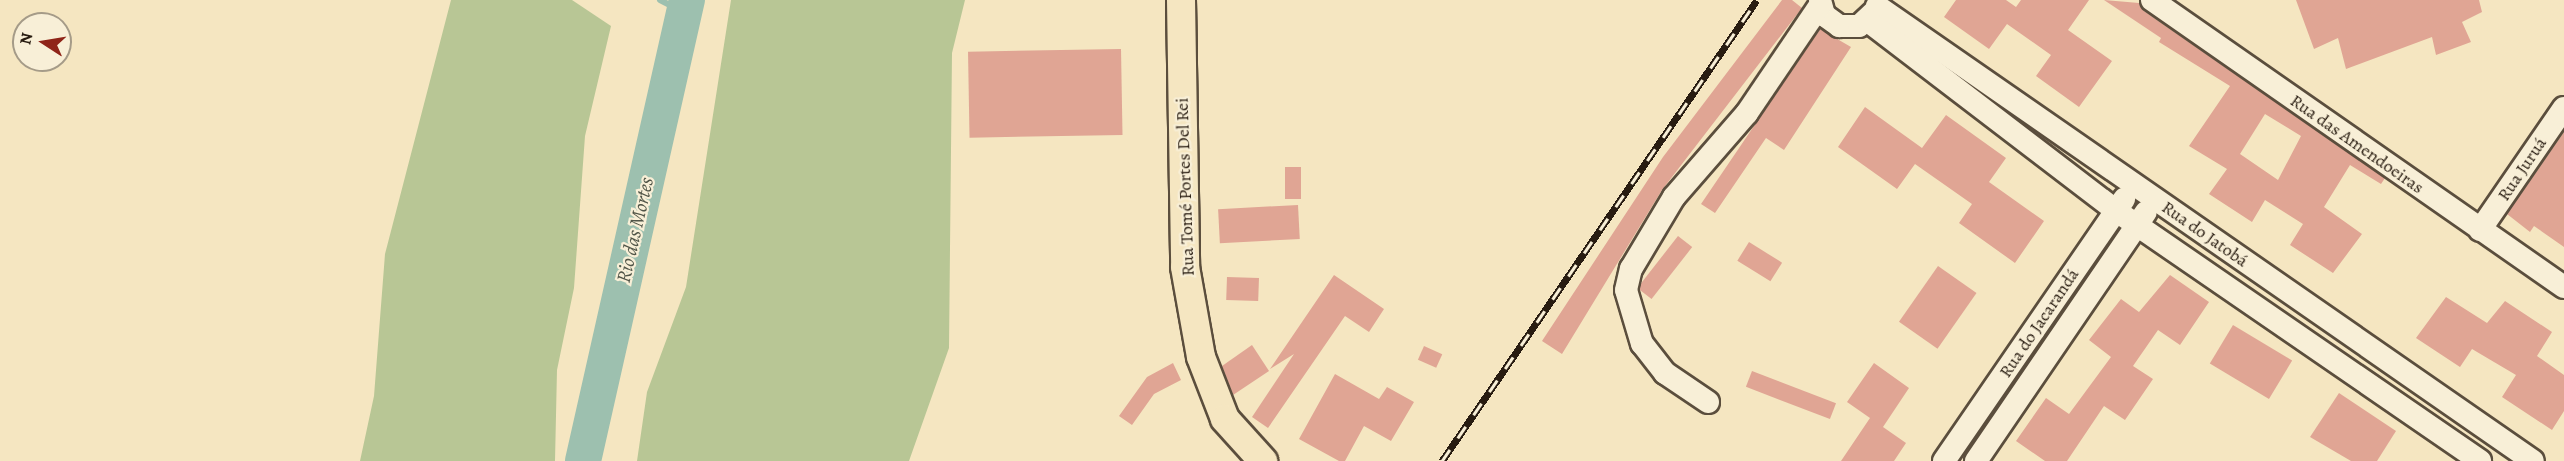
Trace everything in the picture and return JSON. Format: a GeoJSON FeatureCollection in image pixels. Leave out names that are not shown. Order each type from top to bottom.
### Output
{"type":"FeatureCollection","features":[{"type":"Feature","properties":{"kind":"main road","name":"Rua Tomé Portes Del Rei"},"geometry":{"type":"LineString","coordinates":[[1180,0],[1185,267],[1199,346],[1226,419],[1263,461]]}},
{"type":"Feature","properties":{"kind":"street","name":"Rua das Amendoeiras"},"geometry":{"type":"LineString","coordinates":[[2152,0],[2480,230],[2564,286]]}},
{"type":"Feature","properties":{"kind":"street"},"geometry":{"type":"LineString","coordinates":[[1708,402],[1665,373],[1642,344],[1626,290],[1631,269],[1674,197],[1747,113],[1820,3],[1839,26],[1874,9]]}},
{"type":"Feature","properties":{"kind":"street","name":"Rua do Jatobá"},"geometry":{"type":"LineString","coordinates":[[1874,9],[2533,461]]}},
{"type":"Feature","properties":{"kind":"street","name":"Rua do Jatobá"},"geometry":{"type":"LineString","coordinates":[[1874,9],[2115,210],[2139,224],[2480,461]]}},
{"type":"Feature","properties":{"kind":"street","name":"Rua Juruá"},"geometry":{"type":"LineString","coordinates":[[2480,230],[2564,108]]}},
{"type":"Feature","properties":{"kind":"street","name":"Rua do Jacarandá"},"geometry":{"type":"LineString","coordinates":[[1944,461],[2115,210],[2134,186]]}},
{"type":"Feature","properties":{"kind":"street","name":"Rua do Jacarandá"},"geometry":{"type":"LineString","coordinates":[[1976,461],[2154,199]]}},
{"type":"Feature","properties":{"kind":"street"},"geometry":{"type":"LineString","coordinates":[[2008,368],[2029,383]]}},
{"type":"Feature","properties":{"kind":"green space"},"geometry":{"type":"Polygon","coordinates":[[[451,0],[572,0],[611,26],[585,136],[574,288],[557,370],[555,461],[360,461],[374,396],[385,254],[451,0]]]}},
{"type":"Feature","properties":{"kind":"green space"},"geometry":{"type":"Polygon","coordinates":[[[731,0],[965,0],[952,53],[949,348],[909,461],[637,461],[647,392],[686,287],[731,0]]]}},
{"type":"Feature","properties":{"kind":"building"},"geometry":{"type":"Polygon","coordinates":[[[1782,0],[1792,0],[1802,8],[1662,190],[1562,354],[1542,341],[1663,157],[1782,0]]]}},
{"type":"Feature","properties":{"kind":"building"},"geometry":{"type":"Polygon","coordinates":[[[1956,0],[2006,0],[2016,7],[2021,0],[2089,0],[2068,30],[2112,61],[2079,107],[2036,76],[2051,55],[2007,24],[1989,49],[1944,17],[1956,0]]]}},
{"type":"Feature","properties":{"kind":"building"},"geometry":{"type":"Polygon","coordinates":[[[2104,0],[2139,3],[2144,11],[2385,178],[2381,184],[2350,165],[2324,207],[2362,234],[2333,273],[2290,245],[2303,224],[2265,200],[2252,222],[2209,194],[2227,169],[2189,146],[2230,86],[2159,42],[2161,38],[2104,0]],[[2265,114],[2240,154],[2278,180],[2301,136],[2265,114]]]}},
{"type":"Feature","properties":{"kind":"building"},"geometry":{"type":"Polygon","coordinates":[[[2296,0],[2479,0],[2482,12],[2462,22],[2471,42],[2436,55],[2432,37],[2346,69],[2338,38],[2314,49],[2296,0]]]}},
{"type":"Feature","properties":{"kind":"building"},"geometry":{"type":"Polygon","coordinates":[[[1820,29],[1851,47],[1784,150],[1766,138],[1715,213],[1701,204],[1820,29]]]}},
{"type":"Feature","properties":{"kind":"building"},"geometry":{"type":"Polygon","coordinates":[[[1121,49],[1123,135],[970,138],[968,52],[1121,49]]]}},
{"type":"Feature","properties":{"kind":"building"},"geometry":{"type":"Polygon","coordinates":[[[1865,107],[1922,148],[1946,115],[2006,158],[1989,182],[2044,221],[2015,263],[1959,223],[1972,204],[1915,164],[1897,189],[1838,147],[1865,107]]]}},
{"type":"Feature","properties":{"kind":"building"},"geometry":{"type":"Polygon","coordinates":[[[2564,132],[2564,247],[2534,226],[2530,232],[2507,214],[2564,132]]]}},
{"type":"Feature","properties":{"kind":"building"},"geometry":{"type":"Polygon","coordinates":[[[1285,167],[1301,167],[1301,199],[1285,199],[1285,167]]]}},
{"type":"Feature","properties":{"kind":"building"},"geometry":{"type":"Polygon","coordinates":[[[1298,205],[1300,239],[1220,243],[1218,209],[1298,205]]]}},
{"type":"Feature","properties":{"kind":"building"},"geometry":{"type":"Polygon","coordinates":[[[1678,236],[1692,247],[1652,299],[1637,288],[1678,236]]]}},
{"type":"Feature","properties":{"kind":"building"},"geometry":{"type":"Polygon","coordinates":[[[1749,242],[1782,263],[1770,281],[1737,261],[1749,242]]]}},
{"type":"Feature","properties":{"kind":"building"},"geometry":{"type":"Polygon","coordinates":[[[1938,266],[1977,293],[1937,349],[1899,322],[1938,266]]]}},
{"type":"Feature","properties":{"kind":"building"},"geometry":{"type":"Polygon","coordinates":[[[1334,275],[1384,309],[1369,332],[1345,316],[1268,428],[1252,417],[1294,354],[1270,369],[1334,275]]]}},
{"type":"Feature","properties":{"kind":"building"},"geometry":{"type":"Polygon","coordinates":[[[2170,275],[2209,302],[2180,345],[2158,330],[2133,366],[2153,379],[2125,420],[2104,406],[2067,461],[2045,461],[2016,441],[2046,398],[2069,414],[2111,357],[2089,340],[2121,299],[2139,312],[2170,275]]]}},
{"type":"Feature","properties":{"kind":"building"},"geometry":{"type":"Polygon","coordinates":[[[1227,277],[1259,278],[1258,301],[1226,300],[1227,277]]]}},
{"type":"Feature","properties":{"kind":"building"},"geometry":{"type":"Polygon","coordinates":[[[2446,297],[2487,323],[2505,301],[2552,332],[2537,356],[2564,375],[2564,411],[2552,430],[2502,397],[2516,375],[2472,349],[2460,367],[2416,338],[2446,297]]]}},
{"type":"Feature","properties":{"kind":"building"},"geometry":{"type":"Polygon","coordinates":[[[2233,325],[2292,361],[2269,399],[2210,364],[2233,325]]]}},
{"type":"Feature","properties":{"kind":"building"},"geometry":{"type":"Polygon","coordinates":[[[1252,345],[1269,371],[1233,395],[1222,366],[1252,345]]]}},
{"type":"Feature","properties":{"kind":"building"},"geometry":{"type":"Polygon","coordinates":[[[1424,346],[1442,354],[1436,368],[1418,360],[1424,346]]]}},
{"type":"Feature","properties":{"kind":"building"},"geometry":{"type":"Polygon","coordinates":[[[1173,363],[1181,380],[1154,394],[1132,425],[1119,416],[1147,377],[1173,363]]]}},
{"type":"Feature","properties":{"kind":"building"},"geometry":{"type":"Polygon","coordinates":[[[1874,363],[1909,388],[1883,427],[1906,443],[1894,461],[1841,461],[1870,418],[1847,402],[1874,363]]]}},
{"type":"Feature","properties":{"kind":"building"},"geometry":{"type":"Polygon","coordinates":[[[1752,371],[1836,403],[1830,419],[1746,387],[1752,371]]]}},
{"type":"Feature","properties":{"kind":"building"},"geometry":{"type":"Polygon","coordinates":[[[1335,374],[1379,399],[1387,387],[1414,402],[1391,441],[1364,426],[1345,461],[1339,461],[1299,439],[1335,374]]]}},
{"type":"Feature","properties":{"kind":"building"},"geometry":{"type":"Polygon","coordinates":[[[2339,393],[2396,431],[2377,461],[2351,461],[2310,437],[2339,393]]]}},
{"type":"Feature","properties":{"kind":"waterway"},"geometry":{"type":"LineString","coordinates":[[660,0],[684,12]]}},
{"type":"Feature","properties":{"kind":"waterway","name":"Rio das Mortes"},"geometry":{"type":"LineString","coordinates":[[583,461],[687,0]]}},
{"type":"Feature","properties":{"kind":"railway"},"geometry":{"type":"LineString","coordinates":[[1442,461],[1757,0]]}}]}
